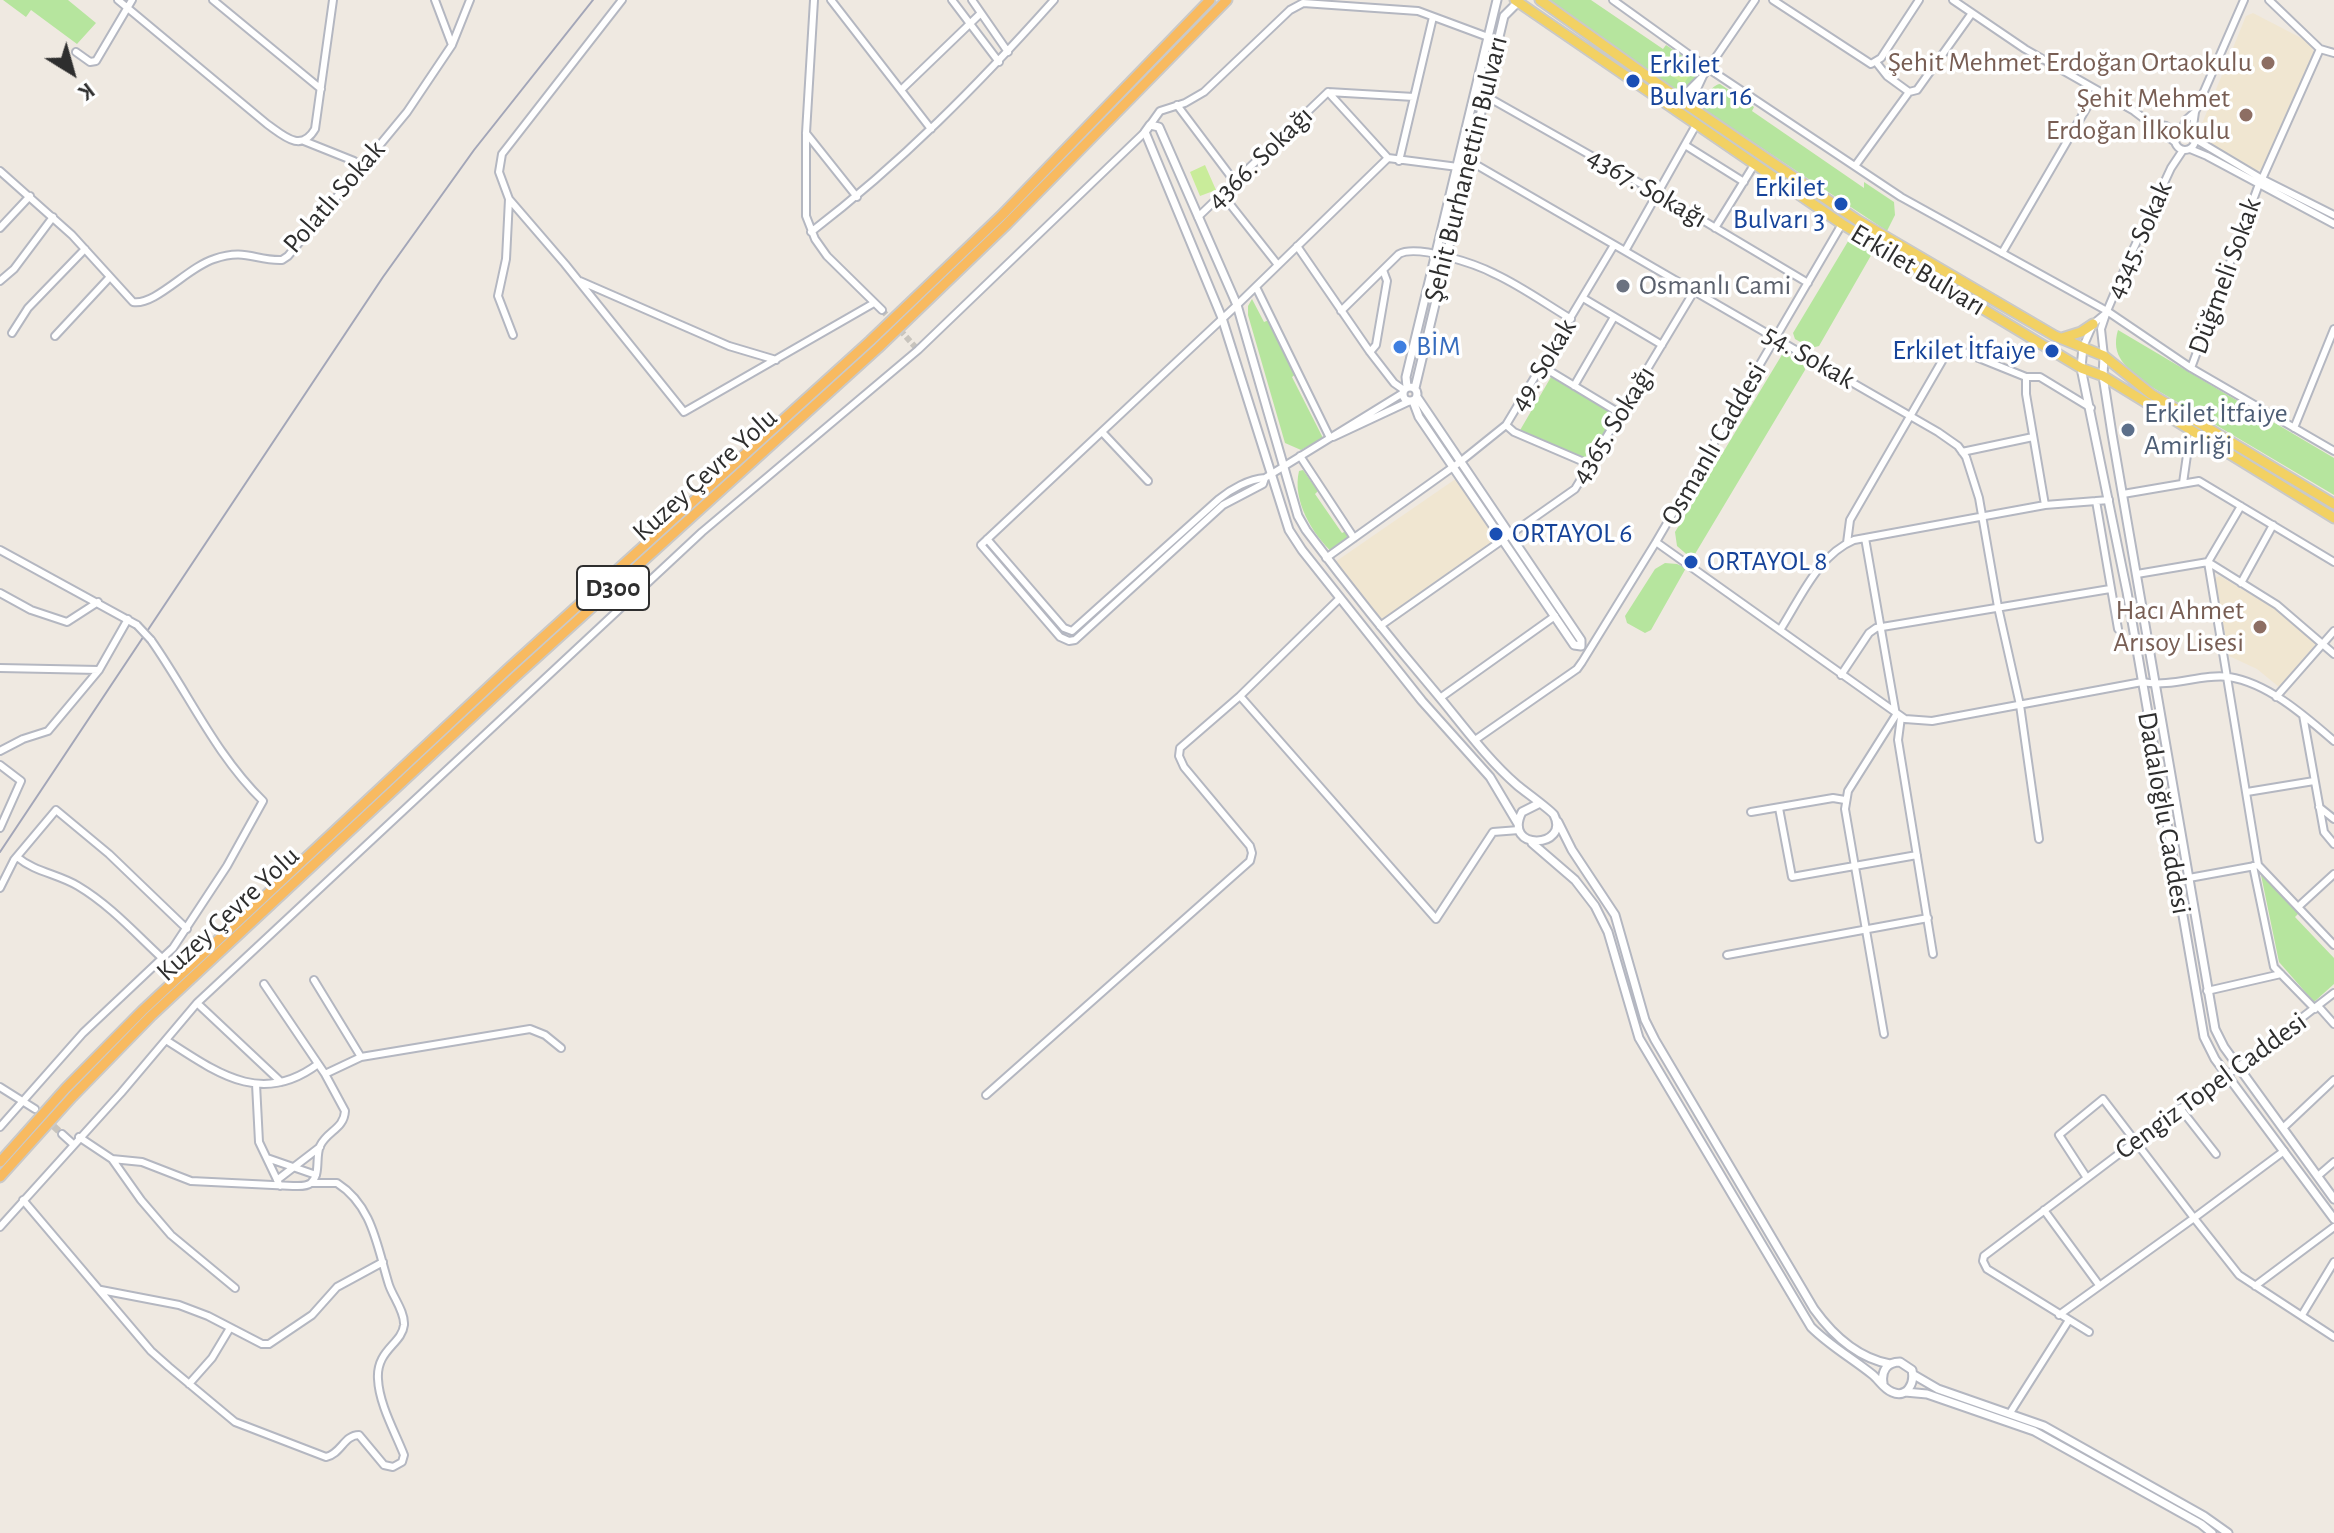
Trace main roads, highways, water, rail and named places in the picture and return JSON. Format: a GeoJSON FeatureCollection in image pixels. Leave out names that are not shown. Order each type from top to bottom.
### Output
{"type":"FeatureCollection","features":[{"type":"Feature","properties":{"kind":"highway","name":"Kuzey Çevre Yolu"},"geometry":{"type":"LineString","coordinates":[[0,1177],[151,1016],[503,688],[878,348],[1007,224],[1227,0]]}},
{"type":"Feature","properties":{"kind":"highway"},"geometry":{"type":"LineString","coordinates":[[1202,25],[1234,0]]}},
{"type":"Feature","properties":{"kind":"highway","name":"Kuzey Çevre Yolu"},"geometry":{"type":"LineString","coordinates":[[0,1162],[66,1088],[153,1000],[498,679],[870,341],[1002,215],[1208,1]]}},
{"type":"Feature","properties":{"kind":"main road","name":"Erkilet Bulvarı"},"geometry":{"type":"LineString","coordinates":[[1540,0],[1857,220],[2062,338],[2104,356],[2151,394],[2334,504]]}},
{"type":"Feature","properties":{"kind":"main road","name":"Erkilet Bulvarı"},"geometry":{"type":"LineString","coordinates":[[1517,1],[1842,224],[2081,368],[2103,376],[2334,518]]}},
{"type":"Feature","properties":{"kind":"main road"},"geometry":{"type":"LineString","coordinates":[[2062,338],[2093,324]]}},
{"type":"Feature","properties":{"kind":"tunnel"},"geometry":{"type":"LineString","coordinates":[[882,310],[918,350]]}},
{"type":"Feature","properties":{"kind":"tunnel"},"geometry":{"type":"LineString","coordinates":[[46,1119],[62,1134]]}},
{"type":"Feature","properties":{"kind":"railway"},"geometry":{"type":"LineString","coordinates":[[0,852],[383,277],[474,150],[593,0]]}},
{"type":"Feature","properties":{"kind":"place","name":"Şehit Mehmet Erdoğan Ortaokulu"},"geometry":{"type":"Point","coordinates":[2268,63]}},
{"type":"Feature","properties":{"kind":"place","name":"Erkilet Bulvarı 16"},"geometry":{"type":"Point","coordinates":[1633,81]}},
{"type":"Feature","properties":{"kind":"place","name":"Şehit Mehmet Erdoğan İlkokulu"},"geometry":{"type":"Point","coordinates":[2246,115]}},
{"type":"Feature","properties":{"kind":"place","name":"Erkilet Bulvarı 3"},"geometry":{"type":"Point","coordinates":[1841,204]}},
{"type":"Feature","properties":{"kind":"place","name":"Osmanlı Cami"},"geometry":{"type":"Point","coordinates":[1623,286]}},
{"type":"Feature","properties":{"kind":"place","name":"BİM"},"geometry":{"type":"Point","coordinates":[1400,347]}},
{"type":"Feature","properties":{"kind":"place","name":"Erkilet İtfaiye"},"geometry":{"type":"Point","coordinates":[2052,351]}},
{"type":"Feature","properties":{"kind":"place","name":"Erkilet İtfaiye Amirliği"},"geometry":{"type":"Point","coordinates":[2128,430]}},
{"type":"Feature","properties":{"kind":"place","name":"ORTAYOL 6"},"geometry":{"type":"Point","coordinates":[1496,534]}},
{"type":"Feature","properties":{"kind":"place","name":"ORTAYOL 8"},"geometry":{"type":"Point","coordinates":[1691,562]}},
{"type":"Feature","properties":{"kind":"place","name":"Hacı Ahmet Arısoy Lisesi"},"geometry":{"type":"Point","coordinates":[2260,627]}}]}
